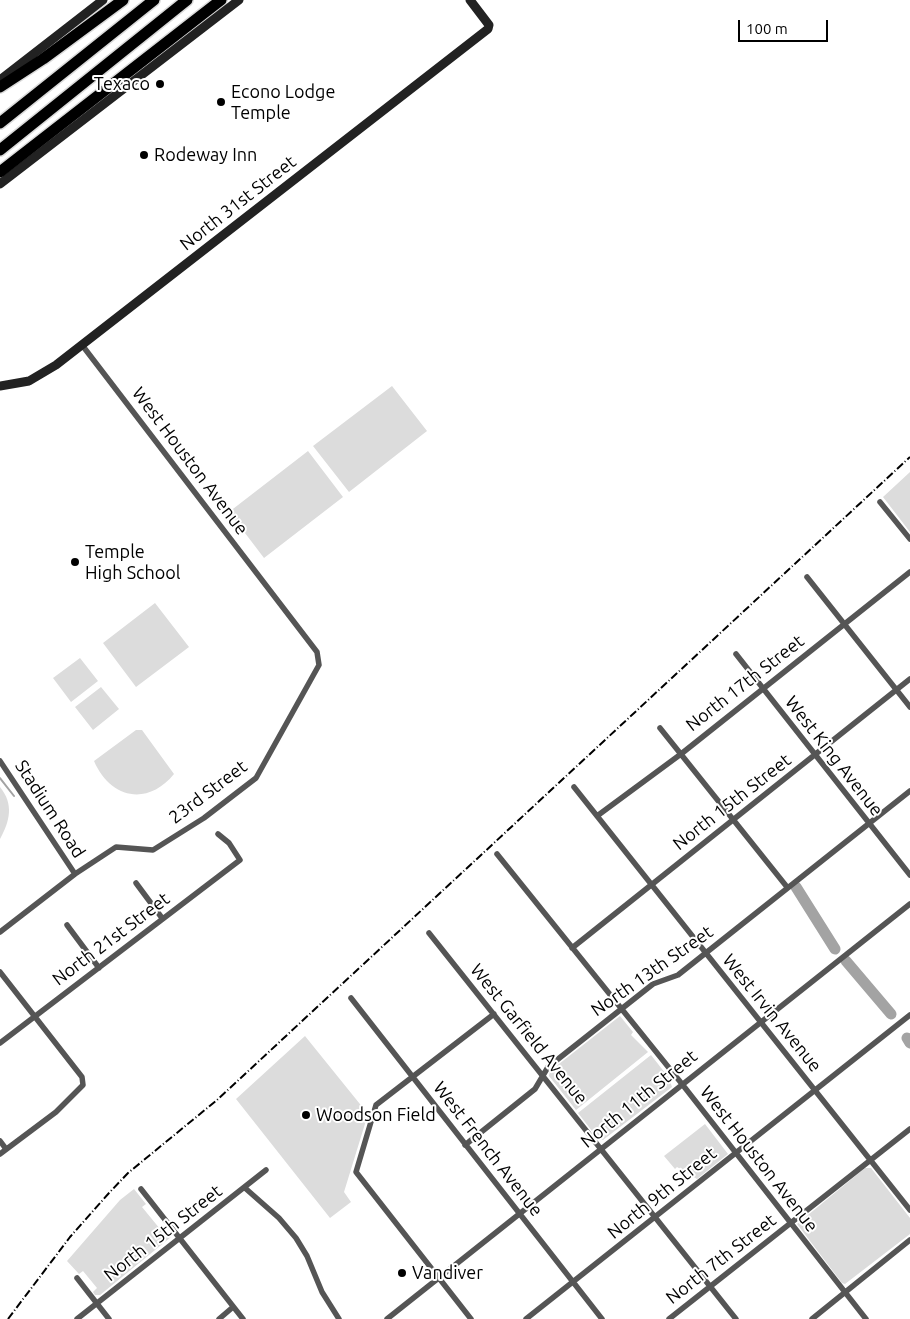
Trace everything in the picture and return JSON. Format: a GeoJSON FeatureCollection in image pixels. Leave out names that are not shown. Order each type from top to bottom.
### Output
{"type":"FeatureCollection","features":[{"type":"Feature","properties":{"kind":"highway"},"geometry":{"type":"LineString","coordinates":[[0,87],[57,49],[123,0]]}},
{"type":"Feature","properties":{"kind":"highway"},"geometry":{"type":"LineString","coordinates":[[0,123],[154,0]]}},
{"type":"Feature","properties":{"kind":"highway"},"geometry":{"type":"LineString","coordinates":[[0,150],[187,0]]}},
{"type":"Feature","properties":{"kind":"highway"},"geometry":{"type":"LineString","coordinates":[[0,172],[221,0]]}},
{"type":"Feature","properties":{"kind":"street"},"geometry":{"type":"LineString","coordinates":[[0,80],[103,0]]}},
{"type":"Feature","properties":{"kind":"street"},"geometry":{"type":"LineString","coordinates":[[0,184],[239,0]]}},
{"type":"Feature","properties":{"kind":"street","name":"North 31st Street"},"geometry":{"type":"LineString","coordinates":[[0,386],[29,381],[82,345],[488,29],[489,25],[470,0]]}},
{"type":"Feature","properties":{"kind":"street","name":"West Houston Avenue"},"geometry":{"type":"LineString","coordinates":[[82,345],[273,595]]}},
{"type":"Feature","properties":{"kind":"street"},"geometry":{"type":"LineString","coordinates":[[880,502],[910,539]]}},
{"type":"Feature","properties":{"kind":"street","name":"North 17th Street"},"geometry":{"type":"LineString","coordinates":[[597,816],[680,754],[910,572]]}},
{"type":"Feature","properties":{"kind":"street"},"geometry":{"type":"LineString","coordinates":[[807,578],[910,707]]}},
{"type":"Feature","properties":{"kind":"street","name":"23rd Street"},"geometry":{"type":"LineString","coordinates":[[0,932],[75,874],[116,847],[153,850],[204,818],[256,778],[319,665],[317,652],[273,595]]}},
{"type":"Feature","properties":{"kind":"street","name":"West King Avenue"},"geometry":{"type":"LineString","coordinates":[[736,654],[910,875]]}},
{"type":"Feature","properties":{"kind":"street","name":"North 15th Street"},"geometry":{"type":"LineString","coordinates":[[572,948],[910,679]]}},
{"type":"Feature","properties":{"kind":"street"},"geometry":{"type":"LineString","coordinates":[[660,728],[787,887]]}},
{"type":"Feature","properties":{"kind":"street","name":"Stadium Road"},"geometry":{"type":"LineString","coordinates":[[0,761],[75,874]]}},
{"type":"Feature","properties":{"kind":"street","name":"West Irvin Avenue"},"geometry":{"type":"LineString","coordinates":[[574,788],[910,1210]]}},
{"type":"Feature","properties":{"kind":"street","name":"North 13th Street"},"geometry":{"type":"LineString","coordinates":[[466,1144],[535,1089],[548,1067],[653,984],[678,975],[706,954],[787,887],[910,791]]}},
{"type":"Feature","properties":{"kind":"street","name":"North 21st Street"},"geometry":{"type":"LineString","coordinates":[[0,1043],[240,860],[229,843],[218,834]]}},
{"type":"Feature","properties":{"kind":"street","name":"West Houston Avenue"},"geometry":{"type":"LineString","coordinates":[[497,854],[620,1010],[682,1084],[866,1319]]}},
{"type":"Feature","properties":{"kind":"street"},"geometry":{"type":"LineString","coordinates":[[136,883],[162,918]]}},
{"type":"Feature","properties":{"kind":"street","name":"North 11th Street"},"geometry":{"type":"LineString","coordinates":[[387,1319],[910,904]]}},
{"type":"Feature","properties":{"kind":"street"},"geometry":{"type":"LineString","coordinates":[[67,925],[98,968]]}},
{"type":"Feature","properties":{"kind":"street","name":"West Garfield Avenue"},"geometry":{"type":"LineString","coordinates":[[429,933],[736,1319]]}},
{"type":"Feature","properties":{"kind":"street"},"geometry":{"type":"LineString","coordinates":[[0,972],[82,1078],[83,1085],[56,1112],[0,1154]]}},
{"type":"Feature","properties":{"kind":"street","name":"West French Avenue"},"geometry":{"type":"LineString","coordinates":[[351,998],[602,1319]]}},
{"type":"Feature","properties":{"kind":"street"},"geometry":{"type":"LineString","coordinates":[[471,1319],[356,1172],[376,1105],[494,1014]]}},
{"type":"Feature","properties":{"kind":"street","name":"North 9th Street"},"geometry":{"type":"LineString","coordinates":[[526,1319],[910,1015]]}},
{"type":"Feature","properties":{"kind":"street","name":"North 7th Street"},"geometry":{"type":"LineString","coordinates":[[669,1319],[910,1129]]}},
{"type":"Feature","properties":{"kind":"street"},"geometry":{"type":"LineString","coordinates":[[0,1141],[6,1149]]}},
{"type":"Feature","properties":{"kind":"street","name":"North 15th Street"},"geometry":{"type":"LineString","coordinates":[[77,1319],[266,1170]]}},
{"type":"Feature","properties":{"kind":"street"},"geometry":{"type":"LineString","coordinates":[[245,1188],[279,1218],[296,1238],[307,1256],[322,1292],[340,1319]]}},
{"type":"Feature","properties":{"kind":"street"},"geometry":{"type":"LineString","coordinates":[[141,1189],[243,1319]]}},
{"type":"Feature","properties":{"kind":"street"},"geometry":{"type":"LineString","coordinates":[[812,1319],[910,1240]]}},
{"type":"Feature","properties":{"kind":"street"},"geometry":{"type":"LineString","coordinates":[[77,1278],[109,1319]]}},
{"type":"Feature","properties":{"kind":"street"},"geometry":{"type":"LineString","coordinates":[[219,1319],[233,1307]]}},
{"type":"Feature","properties":{"kind":"shaded area"},"geometry":{"type":"Polygon","coordinates":[[[392,386],[427,431],[349,492],[313,446],[392,386]]]}},
{"type":"Feature","properties":{"kind":"shaded area"},"geometry":{"type":"Polygon","coordinates":[[[308,451],[343,497],[264,558],[229,512],[308,451]]]}},
{"type":"Feature","properties":{"kind":"shaded area"},"geometry":{"type":"Polygon","coordinates":[[[910,472],[910,532],[883,497],[910,472]]]}},
{"type":"Feature","properties":{"kind":"shaded area"},"geometry":{"type":"Polygon","coordinates":[[[155,603],[189,647],[136,687],[103,643],[155,603]]]}},
{"type":"Feature","properties":{"kind":"shaded area"},"geometry":{"type":"Polygon","coordinates":[[[80,658],[98,681],[71,702],[53,678],[80,658]]]}},
{"type":"Feature","properties":{"kind":"shaded area"},"geometry":{"type":"Polygon","coordinates":[[[101,687],[119,709],[93,730],[75,707],[101,687]]]}},
{"type":"Feature","properties":{"kind":"shaded area"},"geometry":{"type":"Polygon","coordinates":[[[136,730],[142,730],[174,774],[152,791],[130,794],[119,790],[109,783],[101,774],[94,761],[136,730]]]}},
{"type":"Feature","properties":{"kind":"shaded area"},"geometry":{"type":"Polygon","coordinates":[[[0,787],[7,800],[9,813],[0,839],[0,787]]]}},
{"type":"Feature","properties":{"kind":"shaded area"},"geometry":{"type":"Polygon","coordinates":[[[620,1016],[633,1032],[631,1035],[648,1052],[576,1110],[549,1076],[550,1071],[620,1016]]]}},
{"type":"Feature","properties":{"kind":"shaded area","name":"Woodson Field"},"geometry":{"type":"Polygon","coordinates":[[[305,1036],[368,1114],[344,1192],[351,1202],[330,1218],[236,1099],[305,1036]]]}},
{"type":"Feature","properties":{"kind":"shaded area"},"geometry":{"type":"Polygon","coordinates":[[[651,1055],[669,1078],[672,1087],[603,1140],[599,1140],[578,1113],[651,1055]]]}},
{"type":"Feature","properties":{"kind":"shaded area"},"geometry":{"type":"Polygon","coordinates":[[[705,1124],[728,1154],[697,1179],[677,1167],[675,1169],[664,1156],[705,1124]]]}},
{"type":"Feature","properties":{"kind":"shaded area"},"geometry":{"type":"Polygon","coordinates":[[[865,1168],[871,1168],[910,1218],[910,1234],[845,1284],[842,1283],[797,1224],[865,1168]]]}},
{"type":"Feature","properties":{"kind":"shaded area"},"geometry":{"type":"Polygon","coordinates":[[[134,1189],[146,1204],[142,1207],[165,1235],[169,1232],[171,1237],[100,1295],[95,1295],[93,1292],[97,1288],[83,1271],[79,1274],[67,1261],[120,1200],[134,1189]]]}},
{"type":"Feature","properties":{"kind":"waterway"},"geometry":{"type":"LineString","coordinates":[[0,778],[14,796]]}},
{"type":"Feature","properties":{"kind":"waterway"},"geometry":{"type":"LineString","coordinates":[[796,887],[835,949]]}},
{"type":"Feature","properties":{"kind":"waterway"},"geometry":{"type":"LineString","coordinates":[[846,961],[891,1014]]}},
{"type":"Feature","properties":{"kind":"waterway"},"geometry":{"type":"LineString","coordinates":[[907,1038],[910,1043]]}},
{"type":"Feature","properties":{"kind":"railway"},"geometry":{"type":"LineString","coordinates":[[8,1319],[70,1237],[128,1173],[217,1100],[910,457]]}},
{"type":"Feature","properties":{"kind":"place","name":"Texaco"},"geometry":{"type":"Point","coordinates":[160,84]}},
{"type":"Feature","properties":{"kind":"place","name":"Econo Lodge Temple"},"geometry":{"type":"Point","coordinates":[221,102]}},
{"type":"Feature","properties":{"kind":"place","name":"Rodeway Inn"},"geometry":{"type":"Point","coordinates":[144,155]}},
{"type":"Feature","properties":{"kind":"place","name":"Temple High School"},"geometry":{"type":"Point","coordinates":[75,562]}},
{"type":"Feature","properties":{"kind":"place","name":"Woodson Field"},"geometry":{"type":"Point","coordinates":[306,1115]}},
{"type":"Feature","properties":{"kind":"place","name":"Vandiver"},"geometry":{"type":"Point","coordinates":[402,1273]}}]}
